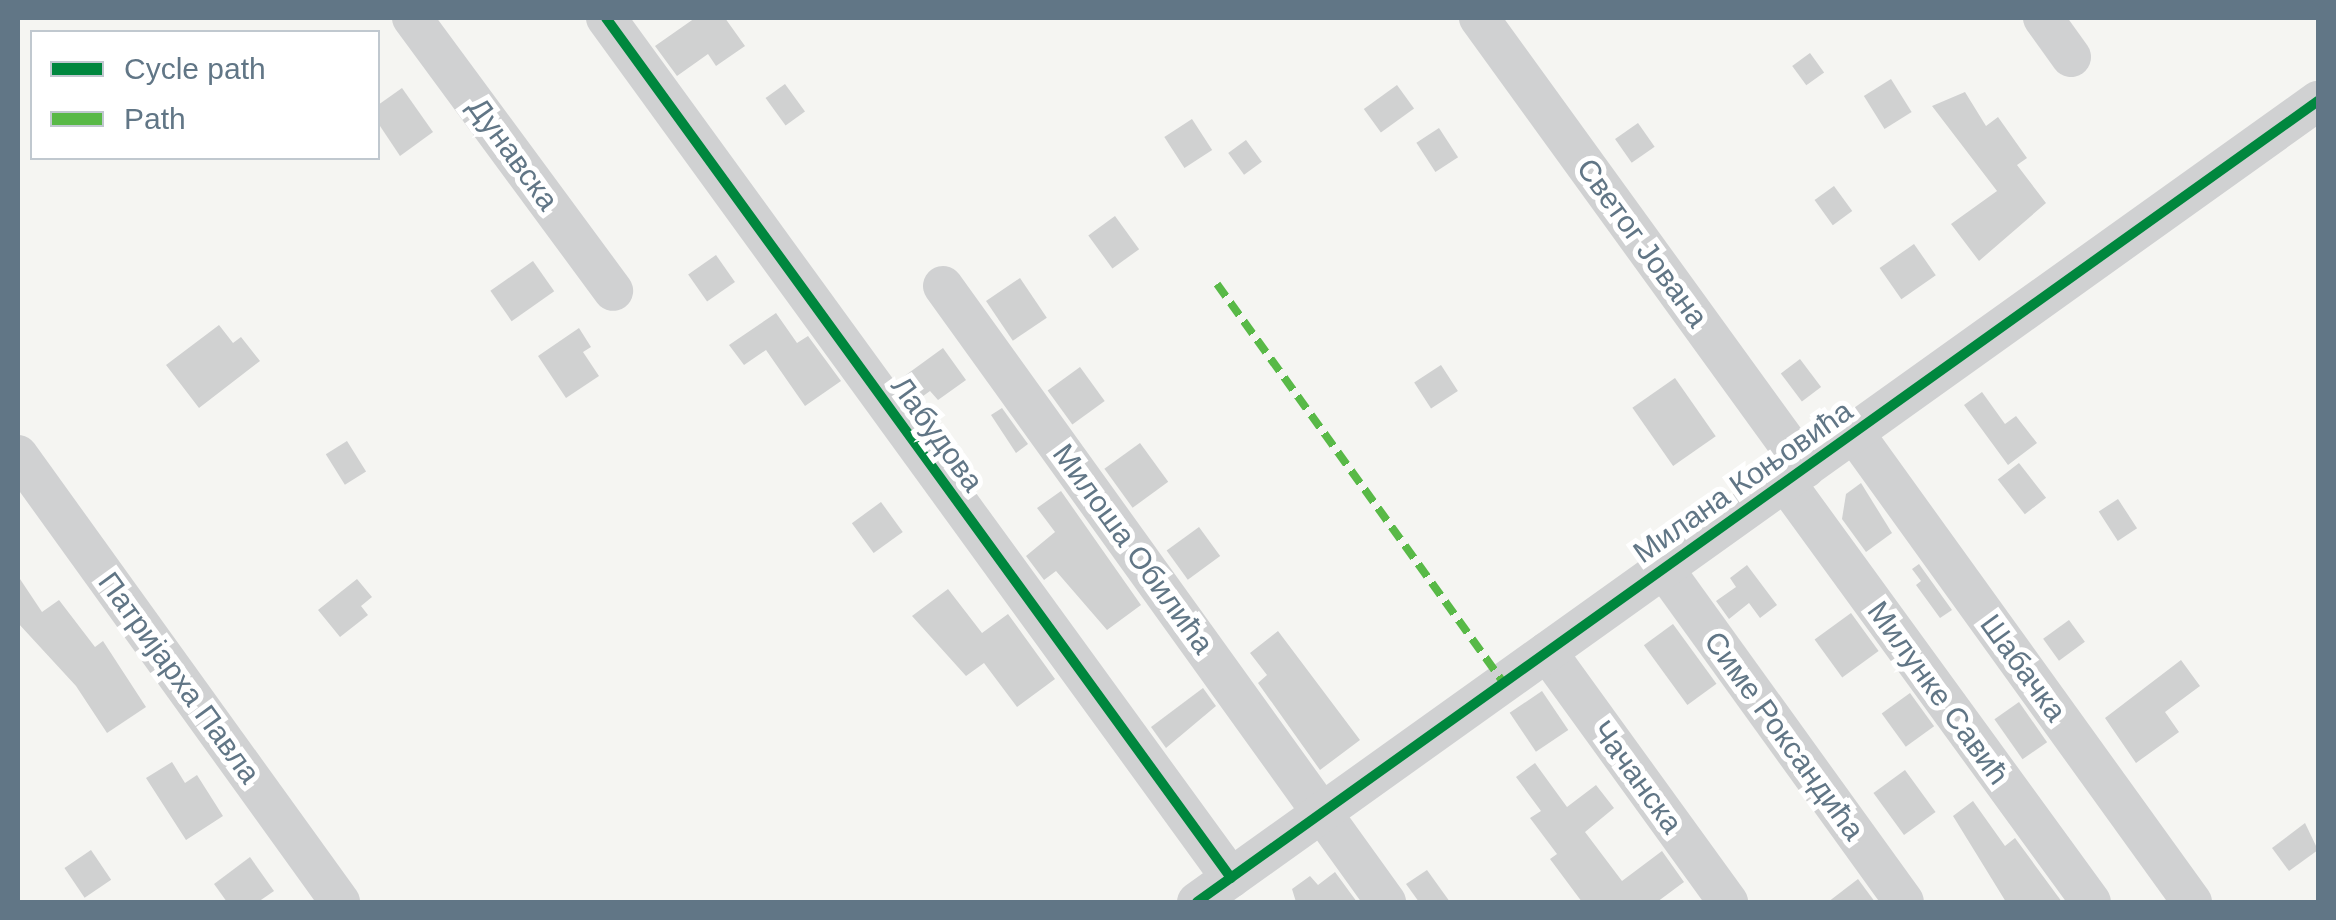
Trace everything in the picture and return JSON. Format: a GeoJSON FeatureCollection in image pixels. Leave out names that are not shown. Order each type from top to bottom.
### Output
{"type":"FeatureCollection","features":[{"type":"Feature","properties":{"kind":"street","name":"Дунавска"},"geometry":{"type":"LineString","coordinates":[[412,18],[613,291]]}},
{"type":"Feature","properties":{"kind":"street","name":"Лабудова"},"geometry":{"type":"LineString","coordinates":[[606,18],[1231,878]]}},
{"type":"Feature","properties":{"kind":"street","name":"Светог Јована"},"geometry":{"type":"LineString","coordinates":[[1479,18],[1796,475]]}},
{"type":"Feature","properties":{"kind":"street"},"geometry":{"type":"LineString","coordinates":[[2043,18],[2072,57]]}},
{"type":"Feature","properties":{"kind":"street","name":"Милана Коњовића"},"geometry":{"type":"LineString","coordinates":[[1197,902],[2318,102]]}},
{"type":"Feature","properties":{"kind":"street","name":"Милоша Обилића"},"geometry":{"type":"LineString","coordinates":[[943,286],[1386,902]]}},
{"type":"Feature","properties":{"kind":"street","name":"Шабачка"},"geometry":{"type":"LineString","coordinates":[[1854,433],[2192,902]]}},
{"type":"Feature","properties":{"kind":"street","name":"Патријарха Павла"},"geometry":{"type":"LineString","coordinates":[[18,454],[340,902]]}},
{"type":"Feature","properties":{"kind":"street","name":"Милунке Савић"},"geometry":{"type":"LineString","coordinates":[[1796,475],[2091,902]]}},
{"type":"Feature","properties":{"kind":"street","name":"Симе Роксандића"},"geometry":{"type":"LineString","coordinates":[[1664,569],[1904,902]]}},
{"type":"Feature","properties":{"kind":"street","name":"Чачанска"},"geometry":{"type":"LineString","coordinates":[[1547,652],[1728,902]]}},
{"type":"Feature","properties":{"kind":"building"},"geometry":{"type":"Polygon","coordinates":[[[695,18],[725,18],[745,46],[716,66],[708,54],[677,76],[655,46],[695,18]]]}},
{"type":"Feature","properties":{"kind":"building"},"geometry":{"type":"Polygon","coordinates":[[[1810,53],[1824,72],[1806,85],[1792,66],[1810,53]]]}},
{"type":"Feature","properties":{"kind":"building"},"geometry":{"type":"Polygon","coordinates":[[[1891,79],[1912,112],[1885,129],[1864,96],[1891,79]]]}},
{"type":"Feature","properties":{"kind":"building"},"geometry":{"type":"Polygon","coordinates":[[[785,84],[805,112],[786,126],[766,98],[785,84]]]}},
{"type":"Feature","properties":{"kind":"building"},"geometry":{"type":"Polygon","coordinates":[[[1397,85],[1414,108],[1381,133],[1364,109],[1397,85]]]}},
{"type":"Feature","properties":{"kind":"building"},"geometry":{"type":"Polygon","coordinates":[[[402,88],[433,132],[400,156],[380,126],[380,104],[402,88]]]}},
{"type":"Feature","properties":{"kind":"building"},"geometry":{"type":"Polygon","coordinates":[[[1965,92],[1986,126],[1998,117],[2027,158],[2017,165],[2046,203],[1979,261],[1951,224],[1997,191],[1932,106],[1965,92]]]}},
{"type":"Feature","properties":{"kind":"building"},"geometry":{"type":"Polygon","coordinates":[[[1192,119],[1212,150],[1184,168],[1164,137],[1192,119]]]}},
{"type":"Feature","properties":{"kind":"building"},"geometry":{"type":"Polygon","coordinates":[[[1638,123],[1655,147],[1632,163],[1615,139],[1638,123]]]}},
{"type":"Feature","properties":{"kind":"building"},"geometry":{"type":"Polygon","coordinates":[[[1439,128],[1458,157],[1435,172],[1416,143],[1439,128]]]}},
{"type":"Feature","properties":{"kind":"building"},"geometry":{"type":"Polygon","coordinates":[[[1246,140],[1262,162],[1244,175],[1228,153],[1246,140]]]}},
{"type":"Feature","properties":{"kind":"building"},"geometry":{"type":"Polygon","coordinates":[[[1834,186],[1852,211],[1833,225],[1815,200],[1834,186]]]}},
{"type":"Feature","properties":{"kind":"building"},"geometry":{"type":"Polygon","coordinates":[[[1115,216],[1139,249],[1112,269],[1088,235],[1115,216]]]}},
{"type":"Feature","properties":{"kind":"building"},"geometry":{"type":"Polygon","coordinates":[[[1914,244],[1936,275],[1901,299],[1880,268],[1914,244]]]}},
{"type":"Feature","properties":{"kind":"building"},"geometry":{"type":"Polygon","coordinates":[[[716,255],[735,282],[707,302],[688,275],[716,255]]]}},
{"type":"Feature","properties":{"kind":"building"},"geometry":{"type":"Polygon","coordinates":[[[533,261],[554,291],[512,321],[490,291],[533,261]]]}},
{"type":"Feature","properties":{"kind":"building"},"geometry":{"type":"Polygon","coordinates":[[[1020,278],[1047,318],[1013,341],[986,301],[1020,278]]]}},
{"type":"Feature","properties":{"kind":"building"},"geometry":{"type":"Polygon","coordinates":[[[776,313],[797,343],[808,336],[841,381],[805,406],[766,350],[744,365],[729,345],[776,313]]]}},
{"type":"Feature","properties":{"kind":"building"},"geometry":{"type":"Polygon","coordinates":[[[219,325],[233,343],[241,337],[260,361],[199,408],[166,365],[219,325]]]}},
{"type":"Feature","properties":{"kind":"building"},"geometry":{"type":"Polygon","coordinates":[[[579,328],[591,347],[583,352],[599,376],[566,398],[538,356],[579,328]]]}},
{"type":"Feature","properties":{"kind":"building"},"geometry":{"type":"Polygon","coordinates":[[[943,348],[966,380],[938,400],[930,391],[915,402],[899,380],[943,348]]]}},
{"type":"Feature","properties":{"kind":"building"},"geometry":{"type":"Polygon","coordinates":[[[1800,359],[1821,387],[1802,401],[1781,373],[1800,359]]]}},
{"type":"Feature","properties":{"kind":"building"},"geometry":{"type":"Polygon","coordinates":[[[1441,365],[1458,391],[1431,408],[1414,382],[1441,365]]]}},
{"type":"Feature","properties":{"kind":"building"},"geometry":{"type":"Polygon","coordinates":[[[1080,367],[1105,401],[1072,424],[1048,391],[1080,367]]]}},
{"type":"Feature","properties":{"kind":"building"},"geometry":{"type":"Polygon","coordinates":[[[1675,378],[1716,436],[1673,466],[1632,408],[1675,378]]]}},
{"type":"Feature","properties":{"kind":"building"},"geometry":{"type":"Polygon","coordinates":[[[1982,392],[2005,424],[2016,416],[2037,443],[2008,465],[1964,405],[1982,392]]]}},
{"type":"Feature","properties":{"kind":"building"},"geometry":{"type":"Polygon","coordinates":[[[1002,408],[1028,444],[1016,453],[991,415],[1002,408]]]}},
{"type":"Feature","properties":{"kind":"building"},"geometry":{"type":"Polygon","coordinates":[[[347,441],[366,472],[345,485],[326,454],[347,441]]]}},
{"type":"Feature","properties":{"kind":"building"},"geometry":{"type":"Polygon","coordinates":[[[1140,443],[1168,482],[1133,508],[1104,469],[1140,443]]]}},
{"type":"Feature","properties":{"kind":"building"},"geometry":{"type":"Polygon","coordinates":[[[2019,463],[2046,498],[2025,514],[1998,480],[2019,463]]]}},
{"type":"Feature","properties":{"kind":"building"},"geometry":{"type":"Polygon","coordinates":[[[1861,483],[1892,533],[1866,552],[1842,519],[1846,494],[1861,483]]]}},
{"type":"Feature","properties":{"kind":"building"},"geometry":{"type":"Polygon","coordinates":[[[1061,491],[1141,605],[1107,630],[1056,571],[1044,580],[1026,556],[1055,532],[1037,508],[1061,491]]]}},
{"type":"Feature","properties":{"kind":"building"},"geometry":{"type":"Polygon","coordinates":[[[2118,499],[2137,528],[2118,541],[2099,512],[2118,499]]]}},
{"type":"Feature","properties":{"kind":"building"},"geometry":{"type":"Polygon","coordinates":[[[881,502],[903,532],[874,553],[852,523],[881,502]]]}},
{"type":"Feature","properties":{"kind":"building"},"geometry":{"type":"Polygon","coordinates":[[[1199,527],[1220,556],[1188,580],[1167,551],[1199,527]]]}},
{"type":"Feature","properties":{"kind":"building"},"geometry":{"type":"Polygon","coordinates":[[[1919,564],[1952,610],[1940,618],[1916,585],[1921,581],[1912,569],[1919,564]]]}},
{"type":"Feature","properties":{"kind":"building"},"geometry":{"type":"Polygon","coordinates":[[[1747,565],[1777,605],[1760,618],[1749,603],[1729,619],[1716,601],[1736,587],[1730,578],[1747,565]]]}},
{"type":"Feature","properties":{"kind":"building"},"geometry":{"type":"Polygon","coordinates":[[[18,576],[42,612],[59,600],[95,647],[103,641],[146,707],[107,733],[76,686],[18,623],[18,576]]]}},
{"type":"Feature","properties":{"kind":"building"},"geometry":{"type":"Polygon","coordinates":[[[357,579],[372,597],[361,606],[368,615],[340,637],[318,610],[357,579]]]}},
{"type":"Feature","properties":{"kind":"building"},"geometry":{"type":"Polygon","coordinates":[[[948,589],[982,633],[1008,614],[1055,679],[1017,707],[984,663],[966,676],[912,616],[948,589]]]}},
{"type":"Feature","properties":{"kind":"building"},"geometry":{"type":"Polygon","coordinates":[[[1851,613],[1879,651],[1842,677],[1815,639],[1851,613]]]}},
{"type":"Feature","properties":{"kind":"building"},"geometry":{"type":"Polygon","coordinates":[[[2069,620],[2085,642],[2059,661],[2043,639],[2069,620]]]}},
{"type":"Feature","properties":{"kind":"building"},"geometry":{"type":"Polygon","coordinates":[[[1673,624],[1716,684],[1687,705],[1644,645],[1673,624]]]}},
{"type":"Feature","properties":{"kind":"building"},"geometry":{"type":"Polygon","coordinates":[[[1278,631],[1360,740],[1320,770],[1258,683],[1267,675],[1250,653],[1278,631]]]}},
{"type":"Feature","properties":{"kind":"building"},"geometry":{"type":"Polygon","coordinates":[[[2181,660],[2200,686],[2165,712],[2179,732],[2136,763],[2105,718],[2181,660]]]}},
{"type":"Feature","properties":{"kind":"building"},"geometry":{"type":"Polygon","coordinates":[[[1203,688],[1216,706],[1166,748],[1151,727],[1203,688]]]}},
{"type":"Feature","properties":{"kind":"building"},"geometry":{"type":"Polygon","coordinates":[[[1542,691],[1568,730],[1536,752],[1510,713],[1542,691]]]}},
{"type":"Feature","properties":{"kind":"building"},"geometry":{"type":"Polygon","coordinates":[[[1910,693],[1934,726],[1906,747],[1882,714],[1910,693]]]}},
{"type":"Feature","properties":{"kind":"building"},"geometry":{"type":"Polygon","coordinates":[[[2019,702],[2047,742],[2023,759],[1994,719],[2019,702]]]}},
{"type":"Feature","properties":{"kind":"building"},"geometry":{"type":"Polygon","coordinates":[[[172,762],[185,783],[197,775],[223,816],[186,840],[146,778],[172,762]]]}},
{"type":"Feature","properties":{"kind":"building"},"geometry":{"type":"Polygon","coordinates":[[[1535,763],[1567,807],[1596,785],[1614,808],[1585,832],[1622,881],[1662,851],[1684,882],[1657,902],[1582,902],[1550,859],[1557,854],[1530,818],[1541,811],[1516,777],[1535,763]]]}},
{"type":"Feature","properties":{"kind":"building"},"geometry":{"type":"Polygon","coordinates":[[[1905,770],[1936,812],[1904,835],[1873,793],[1905,770]]]}},
{"type":"Feature","properties":{"kind":"building"},"geometry":{"type":"Polygon","coordinates":[[[1973,801],[2005,846],[2015,838],[2062,902],[2006,902],[1953,816],[1973,801]]]}},
{"type":"Feature","properties":{"kind":"building"},"geometry":{"type":"Polygon","coordinates":[[[2305,823],[2318,850],[2289,871],[2272,848],[2305,823]]]}},
{"type":"Feature","properties":{"kind":"building"},"geometry":{"type":"Polygon","coordinates":[[[91,850],[111,880],[85,898],[64,868],[91,850]]]}},
{"type":"Feature","properties":{"kind":"building"},"geometry":{"type":"Polygon","coordinates":[[[250,857],[274,891],[258,902],[227,902],[214,884],[250,857]]]}},
{"type":"Feature","properties":{"kind":"building"},"geometry":{"type":"Polygon","coordinates":[[[1427,870],[1450,902],[1419,902],[1406,884],[1427,870]]]}},
{"type":"Feature","properties":{"kind":"building"},"geometry":{"type":"Polygon","coordinates":[[[1335,872],[1357,902],[1296,902],[1292,889],[1310,876],[1318,885],[1335,872]]]}},
{"type":"Feature","properties":{"kind":"building"},"geometry":{"type":"Polygon","coordinates":[[[1858,879],[1875,902],[1828,902],[1858,879]]]}},
{"type":"Feature","properties":{"kind":"marked path"},"geometry":{"type":"LineString","coordinates":[[1217,284],[1504,683]]}},
{"type":"Feature","properties":{"kind":"cycle path"},"geometry":{"type":"LineString","coordinates":[[606,18],[1231,878]]}},
{"type":"Feature","properties":{"kind":"cycle path"},"geometry":{"type":"LineString","coordinates":[[1197,902],[2318,101]]}}]}
